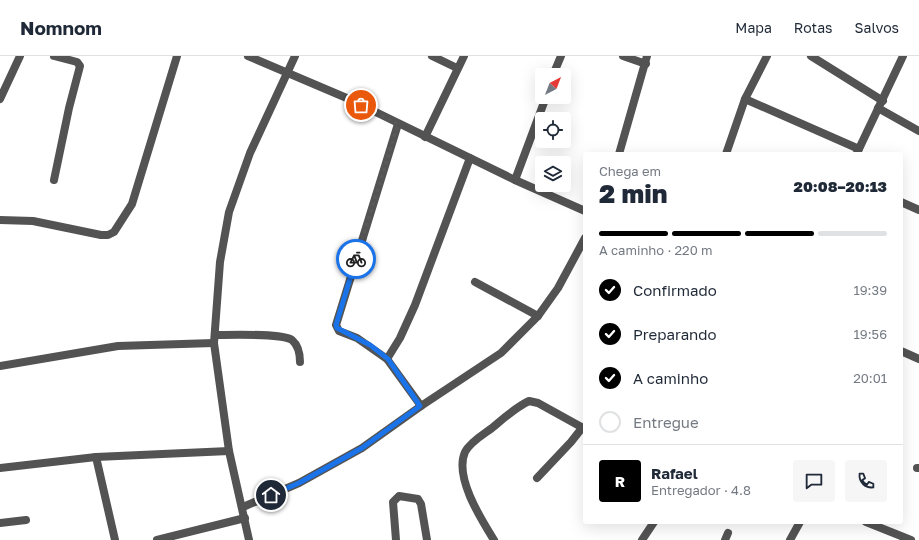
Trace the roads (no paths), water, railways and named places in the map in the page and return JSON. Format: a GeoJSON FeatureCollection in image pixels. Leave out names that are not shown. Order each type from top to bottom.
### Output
{"type":"FeatureCollection","features":[{"type":"Feature","properties":{"kind":"street"},"geometry":{"type":"LineString","coordinates":[[0,99],[20,56]]}},
{"type":"Feature","properties":{"kind":"street"},"geometry":{"type":"LineString","coordinates":[[54,56],[77,62],[80,66],[69,108],[54,180]]}},
{"type":"Feature","properties":{"kind":"street"},"geometry":{"type":"LineString","coordinates":[[0,220],[34,221],[101,235],[108,235],[114,232],[132,204],[178,56]]}},
{"type":"Feature","properties":{"kind":"street"},"geometry":{"type":"LineString","coordinates":[[248,56],[349,99],[515,180],[583,210]]}},
{"type":"Feature","properties":{"kind":"street"},"geometry":{"type":"LineString","coordinates":[[249,540],[243,507],[229,451],[214,339],[220,262],[229,212],[250,154],[295,56]]}},
{"type":"Feature","properties":{"kind":"street"},"geometry":{"type":"LineString","coordinates":[[432,56],[457,68]]}},
{"type":"Feature","properties":{"kind":"street"},"geometry":{"type":"LineString","coordinates":[[425,137],[464,56]]}},
{"type":"Feature","properties":{"kind":"street"},"geometry":{"type":"LineString","coordinates":[[557,68],[561,56]]}},
{"type":"Feature","properties":{"kind":"street"},"geometry":{"type":"LineString","coordinates":[[620,152],[647,60],[623,56]]}},
{"type":"Feature","properties":{"kind":"street"},"geometry":{"type":"LineString","coordinates":[[727,152],[745,99],[767,56]]}},
{"type":"Feature","properties":{"kind":"street"},"geometry":{"type":"LineString","coordinates":[[811,56],[919,131]]}},
{"type":"Feature","properties":{"kind":"street"},"geometry":{"type":"LineString","coordinates":[[745,99],[858,152],[903,56]]}},
{"type":"Feature","properties":{"kind":"street"},"geometry":{"type":"LineString","coordinates":[[515,180],[543,104]]}},
{"type":"Feature","properties":{"kind":"street"},"geometry":{"type":"LineString","coordinates":[[398,124],[336,325],[339,331],[357,338],[388,359],[420,406]]}},
{"type":"Feature","properties":{"kind":"street"},"geometry":{"type":"LineString","coordinates":[[388,359],[405,328],[421,290],[470,158]]}},
{"type":"Feature","properties":{"kind":"street"},"geometry":{"type":"LineString","coordinates":[[903,203],[919,210]]}},
{"type":"Feature","properties":{"kind":"street"},"geometry":{"type":"LineString","coordinates":[[243,507],[299,483],[362,448],[420,406],[501,353],[538,316],[558,288],[583,242]]}},
{"type":"Feature","properties":{"kind":"street"},"geometry":{"type":"LineString","coordinates":[[475,282],[538,316]]}},
{"type":"Feature","properties":{"kind":"street"},"geometry":{"type":"LineString","coordinates":[[0,357],[1,366],[118,346],[214,339],[278,337],[290,339],[296,344],[300,352],[300,362]]}},
{"type":"Feature","properties":{"kind":"street"},"geometry":{"type":"LineString","coordinates":[[903,352],[919,359]]}},
{"type":"Feature","properties":{"kind":"street"},"geometry":{"type":"LineString","coordinates":[[494,540],[472,502],[466,483],[462,463],[466,451],[474,442],[520,405],[529,401],[538,403],[583,428]]}},
{"type":"Feature","properties":{"kind":"street"},"geometry":{"type":"LineString","coordinates":[[537,478],[583,430]]}},
{"type":"Feature","properties":{"kind":"street"},"geometry":{"type":"LineString","coordinates":[[0,468],[96,457],[229,451]]}},
{"type":"Feature","properties":{"kind":"street"},"geometry":{"type":"LineString","coordinates":[[96,457],[115,540]]}},
{"type":"Feature","properties":{"kind":"street"},"geometry":{"type":"LineString","coordinates":[[396,540],[393,502],[399,496],[418,499],[421,504],[427,540]]}},
{"type":"Feature","properties":{"kind":"street"},"geometry":{"type":"LineString","coordinates":[[156,540],[245,518]]}},
{"type":"Feature","properties":{"kind":"street"},"geometry":{"type":"LineString","coordinates":[[0,523],[26,520]]}},
{"type":"Feature","properties":{"kind":"street"},"geometry":{"type":"LineString","coordinates":[[642,540],[653,524]]}},
{"type":"Feature","properties":{"kind":"street"},"geometry":{"type":"LineString","coordinates":[[790,540],[799,524]]}},
{"type":"Feature","properties":{"kind":"street"},"geometry":{"type":"LineString","coordinates":[[871,524],[911,540]]}}]}
